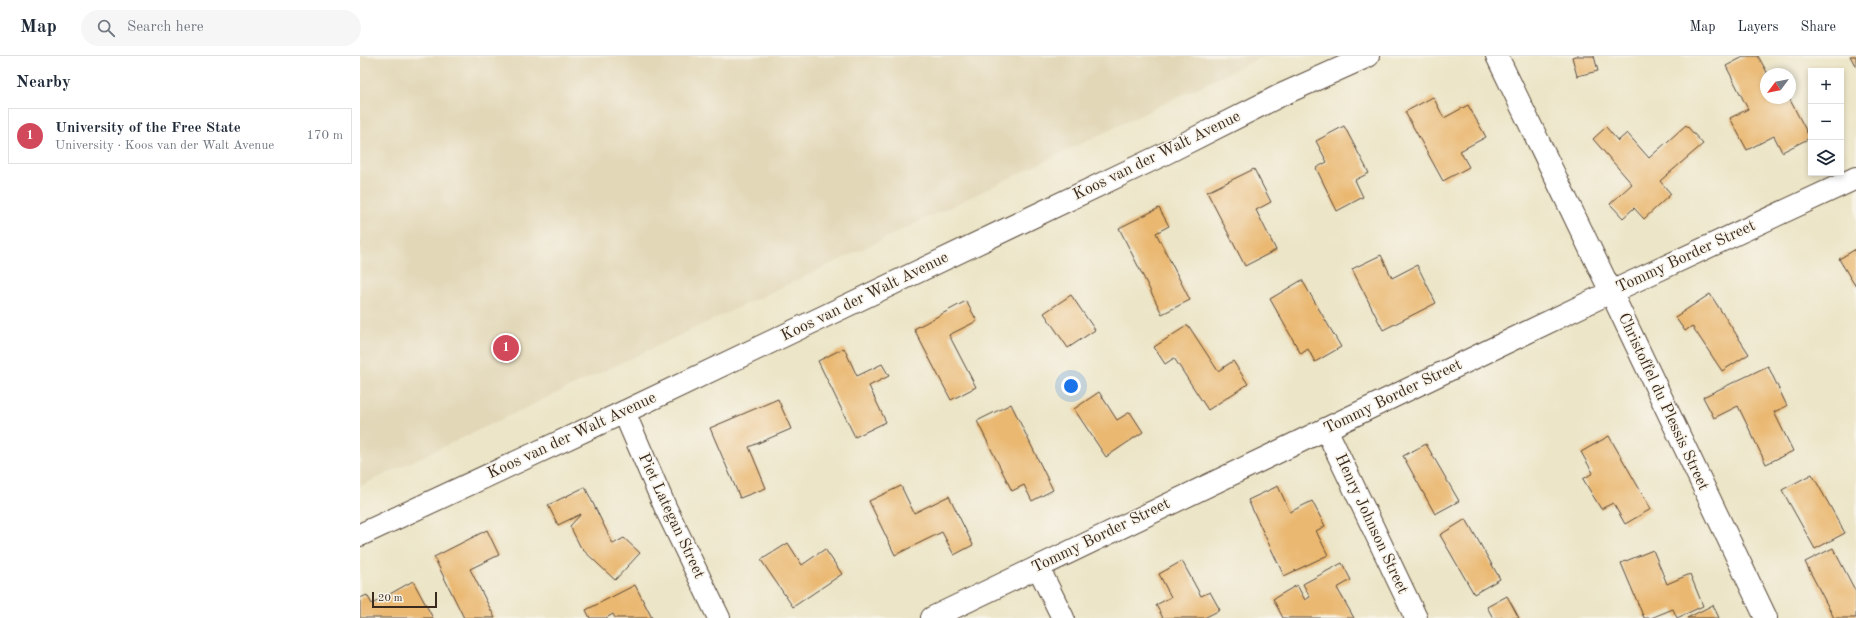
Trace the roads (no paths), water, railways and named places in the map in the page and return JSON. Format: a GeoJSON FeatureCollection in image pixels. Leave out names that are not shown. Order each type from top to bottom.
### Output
{"type":"FeatureCollection","features":[{"type":"Feature","properties":{"kind":"street","name":"Koos van der Walt Avenue"},"geometry":{"type":"LineString","coordinates":[[360,535],[624,412],[1162,155],[1281,95],[1368,56]]}},
{"type":"Feature","properties":{"kind":"street","name":"Christoffel du Plessis Street"},"geometry":{"type":"LineString","coordinates":[[1497,56],[1766,618]]}},
{"type":"Feature","properties":{"kind":"street","name":"Tommy Border Street"},"geometry":{"type":"LineString","coordinates":[[932,618],[1611,292],[1856,178]]}},
{"type":"Feature","properties":{"kind":"street","name":"Piet Lategan Street"},"geometry":{"type":"LineString","coordinates":[[624,412],[666,508],[719,618]]}},
{"type":"Feature","properties":{"kind":"street","name":"Henry Johnson Street"},"geometry":{"type":"LineString","coordinates":[[1326,429],[1416,618]]}},
{"type":"Feature","properties":{"kind":"street"},"geometry":{"type":"LineString","coordinates":[[1038,567],[1063,618]]}},
{"type":"Feature","properties":{"kind":"place","name":"University of the Free State"},"geometry":{"type":"Point","coordinates":[506,348]}}]}
